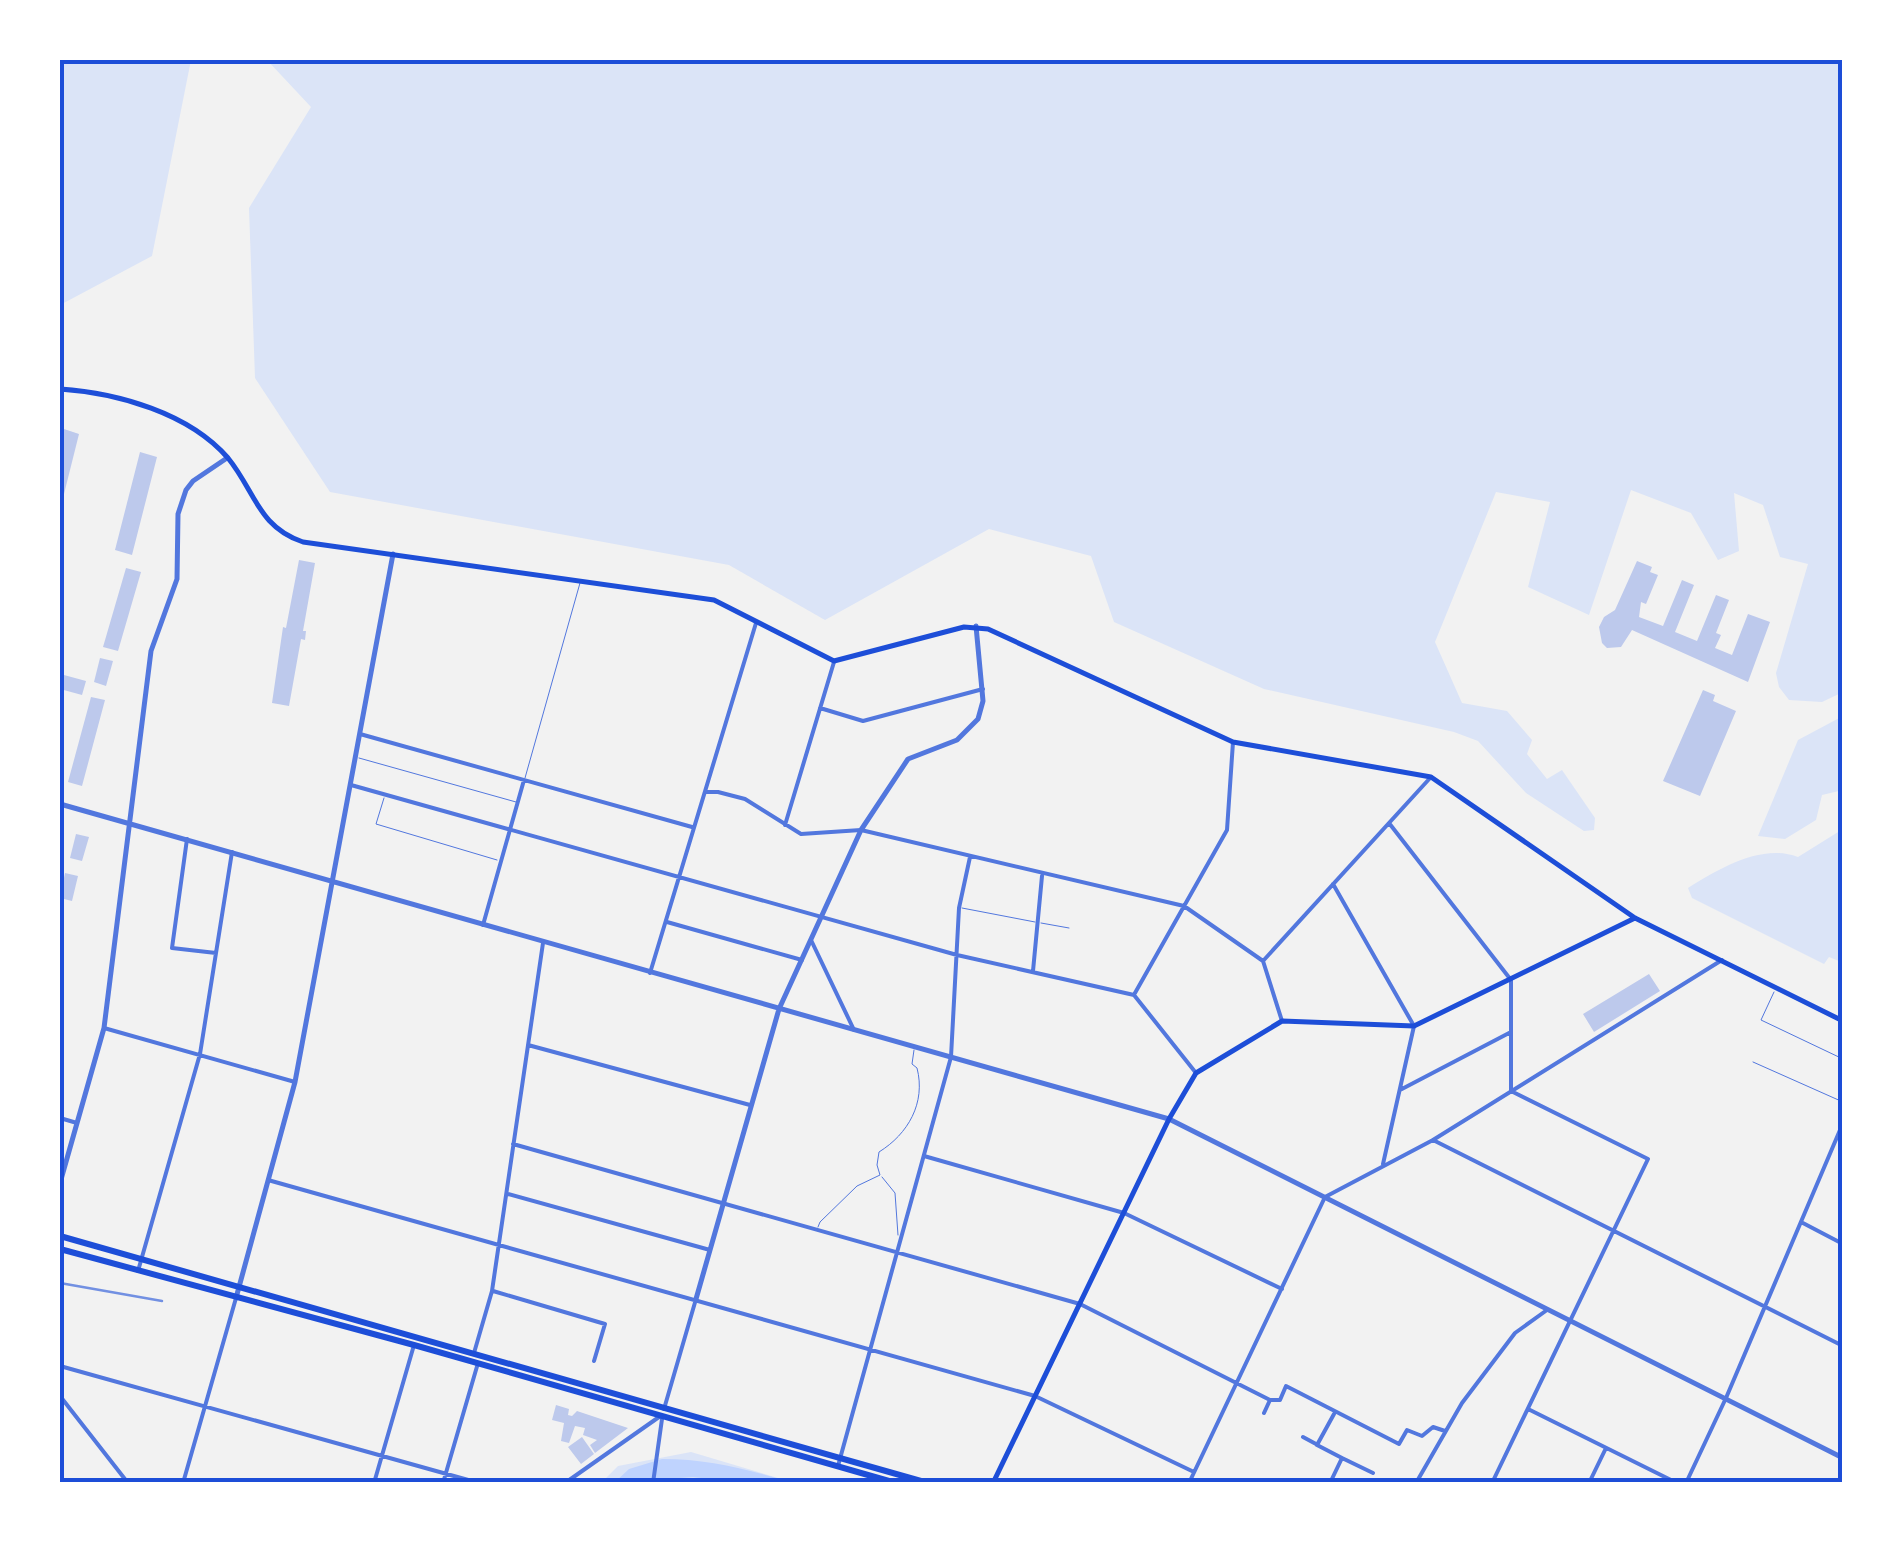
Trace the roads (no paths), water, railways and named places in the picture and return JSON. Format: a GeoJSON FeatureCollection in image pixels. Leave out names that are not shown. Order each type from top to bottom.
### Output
{"type":"FeatureCollection","features":[{"type":"Feature","properties":{"kind":"main road"},"geometry":{"type":"LineString","coordinates":[[60,389],[130,403],[195,428],[228,458],[270,524],[303,542],[714,600],[834,661],[976,626],[1234,742],[1430,777],[1635,918],[1843,1021]]}},
{"type":"Feature","properties":{"kind":"main road"},"geometry":{"type":"LineString","coordinates":[[993,1483],[1169,1118],[1196,1073],[1282,1021],[1414,1026],[1635,918]]}},
{"type":"Feature","properties":{"kind":"main road"},"geometry":{"type":"LineString","coordinates":[[60,1236],[839,1462],[928,1483]]}},
{"type":"Feature","properties":{"kind":"main road"},"geometry":{"type":"LineString","coordinates":[[60,1248],[664,1411]]}},
{"type":"Feature","properties":{"kind":"main road"},"geometry":{"type":"LineString","coordinates":[[839,1462],[896,1483]]}},
{"type":"Feature","properties":{"kind":"street"},"geometry":{"type":"LineString","coordinates":[[60,1183],[104,1028],[152,651],[177,578],[178,514],[193,481],[228,458]]}},
{"type":"Feature","properties":{"kind":"street"},"geometry":{"type":"LineString","coordinates":[[183,1483],[295,1082],[393,554]]}},
{"type":"Feature","properties":{"kind":"street"},"geometry":{"type":"LineString","coordinates":[[650,973],[757,620]]}},
{"type":"Feature","properties":{"kind":"street"},"geometry":{"type":"LineString","coordinates":[[653,1483],[664,1411],[780,1010],[861,830],[896,774],[908,760],[957,740],[978,719],[982,689],[976,626]]}},
{"type":"Feature","properties":{"kind":"street"},"geometry":{"type":"LineString","coordinates":[[785,826],[834,661]]}},
{"type":"Feature","properties":{"kind":"street"},"geometry":{"type":"LineString","coordinates":[[820,708],[863,721],[982,689]]}},
{"type":"Feature","properties":{"kind":"street"},"geometry":{"type":"LineString","coordinates":[[360,734],[694,827]]}},
{"type":"Feature","properties":{"kind":"street"},"geometry":{"type":"LineString","coordinates":[[1134,995],[1227,830],[1234,742]]}},
{"type":"Feature","properties":{"kind":"street"},"geometry":{"type":"LineString","coordinates":[[1263,961],[1430,777]]}},
{"type":"Feature","properties":{"kind":"street"},"geometry":{"type":"LineString","coordinates":[[482,926],[524,780]]}},
{"type":"Feature","properties":{"kind":"street"},"geometry":{"type":"LineString","coordinates":[[350,785],[957,955],[1134,995],[1196,1073]]}},
{"type":"Feature","properties":{"kind":"street"},"geometry":{"type":"LineString","coordinates":[[705,792],[745,799],[801,834],[861,830],[1184,906],[1263,961],[1282,1021]]}},
{"type":"Feature","properties":{"kind":"street"},"geometry":{"type":"LineString","coordinates":[[60,804],[1169,1118],[1843,1458]]}},
{"type":"Feature","properties":{"kind":"street"},"geometry":{"type":"LineString","coordinates":[[1389,822],[1511,980],[1511,1091]]}},
{"type":"Feature","properties":{"kind":"street"},"geometry":{"type":"LineString","coordinates":[[187,839],[172,948],[216,952]]}},
{"type":"Feature","properties":{"kind":"street"},"geometry":{"type":"LineString","coordinates":[[138,1271],[200,1054],[232,852]]}},
{"type":"Feature","properties":{"kind":"street"},"geometry":{"type":"LineString","coordinates":[[839,1462],[951,1057],[959,908],[970,857]]}},
{"type":"Feature","properties":{"kind":"street"},"geometry":{"type":"LineString","coordinates":[[1033,971],[1042,874]]}},
{"type":"Feature","properties":{"kind":"street"},"geometry":{"type":"LineString","coordinates":[[1333,884],[1414,1026],[1382,1168]]}},
{"type":"Feature","properties":{"kind":"street"},"geometry":{"type":"LineString","coordinates":[[666,921],[802,960]]}},
{"type":"Feature","properties":{"kind":"street"},"geometry":{"type":"LineString","coordinates":[[811,940],[854,1030]]}},
{"type":"Feature","properties":{"kind":"street"},"geometry":{"type":"LineString","coordinates":[[474,1353],[492,1291],[500,1244],[543,943]]}},
{"type":"Feature","properties":{"kind":"street"},"geometry":{"type":"LineString","coordinates":[[1188,1483],[1325,1197],[1433,1140],[1722,960]]}},
{"type":"Feature","properties":{"kind":"street"},"geometry":{"type":"LineString","coordinates":[[104,1028],[295,1082]]}},
{"type":"Feature","properties":{"kind":"street"},"geometry":{"type":"LineString","coordinates":[[1400,1090],[1511,1032]]}},
{"type":"Feature","properties":{"kind":"street"},"geometry":{"type":"LineString","coordinates":[[528,1044],[752,1106]]}},
{"type":"Feature","properties":{"kind":"street"},"geometry":{"type":"LineString","coordinates":[[1492,1483],[1648,1158],[1511,1091]]}},
{"type":"Feature","properties":{"kind":"street"},"geometry":{"type":"LineString","coordinates":[[60,1118],[77,1123]]}},
{"type":"Feature","properties":{"kind":"street"},"geometry":{"type":"LineString","coordinates":[[1686,1483],[1840,1140],[1843,1123]]}},
{"type":"Feature","properties":{"kind":"street"},"geometry":{"type":"LineString","coordinates":[[1433,1140],[1843,1346]]}},
{"type":"Feature","properties":{"kind":"street"},"geometry":{"type":"LineString","coordinates":[[513,1144],[1080,1304],[1270,1400],[1280,1400],[1286,1386],[1399,1444],[1407,1430],[1422,1436],[1433,1427],[1444,1431]]}},
{"type":"Feature","properties":{"kind":"street"},"geometry":{"type":"LineString","coordinates":[[924,1156],[1124,1212],[1282,1288]]}},
{"type":"Feature","properties":{"kind":"street"},"geometry":{"type":"LineString","coordinates":[[268,1180],[1035,1396],[1194,1472]]}},
{"type":"Feature","properties":{"kind":"street"},"geometry":{"type":"LineString","coordinates":[[506,1194],[710,1250]]}},
{"type":"Feature","properties":{"kind":"street"},"geometry":{"type":"LineString","coordinates":[[1801,1222],[1843,1244]]}},
{"type":"Feature","properties":{"kind":"street"},"geometry":{"type":"LineString","coordinates":[[492,1291],[605,1324],[594,1362]]}},
{"type":"Feature","properties":{"kind":"street"},"geometry":{"type":"LineString","coordinates":[[1416,1483],[1444,1431],[1516,1333],[1547,1310]]}},
{"type":"Feature","properties":{"kind":"street"},"geometry":{"type":"LineString","coordinates":[[374,1483],[414,1345]]}},
{"type":"Feature","properties":{"kind":"street"},"geometry":{"type":"LineString","coordinates":[[444,1483],[478,1363]]}},
{"type":"Feature","properties":{"kind":"street"},"geometry":{"type":"LineString","coordinates":[[60,1366],[479,1483]]}},
{"type":"Feature","properties":{"kind":"street"},"geometry":{"type":"LineString","coordinates":[[60,1396],[128,1483]]}},
{"type":"Feature","properties":{"kind":"street"},"geometry":{"type":"LineString","coordinates":[[1264,1413],[1270,1400]]}},
{"type":"Feature","properties":{"kind":"street"},"geometry":{"type":"LineString","coordinates":[[1528,1410],[1677,1483]]}},
{"type":"Feature","properties":{"kind":"street"},"geometry":{"type":"LineString","coordinates":[[564,1483],[664,1411]]}},
{"type":"Feature","properties":{"kind":"street"},"geometry":{"type":"LineString","coordinates":[[1318,1445],[1335,1412]]}},
{"type":"Feature","properties":{"kind":"street"},"geometry":{"type":"LineString","coordinates":[[1302,1438],[1373,1473]]}},
{"type":"Feature","properties":{"kind":"street"},"geometry":{"type":"LineString","coordinates":[[1589,1483],[1606,1448]]}},
{"type":"Feature","properties":{"kind":"street"},"geometry":{"type":"LineString","coordinates":[[1330,1483],[1342,1458]]}},
{"type":"Feature","properties":{"kind":"lane"},"geometry":{"type":"LineString","coordinates":[[524,780],[581,580]]}},
{"type":"Feature","properties":{"kind":"lane"},"geometry":{"type":"LineString","coordinates":[[356,758],[518,802]]}},
{"type":"Feature","properties":{"kind":"lane"},"geometry":{"type":"LineString","coordinates":[[385,795],[376,824],[501,862]]}},
{"type":"Feature","properties":{"kind":"lane"},"geometry":{"type":"LineString","coordinates":[[959,908],[1069,928]]}},
{"type":"Feature","properties":{"kind":"lane"},"geometry":{"type":"LineString","coordinates":[[1776,988],[1761,1020],[1843,1060]]}},
{"type":"Feature","properties":{"kind":"lane"},"geometry":{"type":"LineString","coordinates":[[900,1240],[895,1194],[876,1165],[879,1152],[910,1128],[921,1090],[917,1068],[912,1064],[915,1048]]}},
{"type":"Feature","properties":{"kind":"lane"},"geometry":{"type":"LineString","coordinates":[[1752,1062],[1843,1102]]}},
{"type":"Feature","properties":{"kind":"lane"},"geometry":{"type":"LineString","coordinates":[[817,1230],[820,1222],[857,1186],[880,1174]]}},
{"type":"Feature","properties":{"kind":"water"},"geometry":{"type":"Polygon","coordinates":[[[662,1459],[728,1466],[792,1483],[742,1483],[693,1477],[614,1483],[629,1469],[662,1459]]]}},
{"type":"Feature","properties":{"kind":"railway"},"geometry":{"type":"LineString","coordinates":[[60,1283],[162,1301]]}}]}
